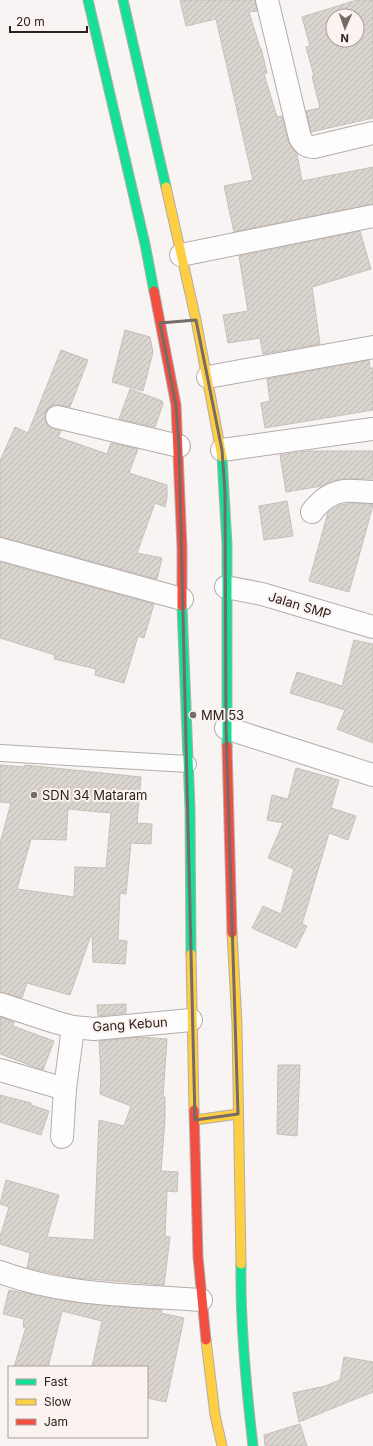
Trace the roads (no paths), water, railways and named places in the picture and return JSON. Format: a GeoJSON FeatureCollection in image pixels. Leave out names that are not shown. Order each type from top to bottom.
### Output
{"type":"FeatureCollection","features":[{"type":"Feature","properties":{"kind":"main road"},"geometry":{"type":"LineString","coordinates":[[88,0],[164,323],[176,405],[179,446],[182,599],[188,764],[191,1020],[198,1257],[201,1300],[215,1415],[222,1446]]}},
{"type":"Feature","properties":{"kind":"main road"},"geometry":{"type":"LineString","coordinates":[[123,0],[181,255],[192,320],[208,377],[222,450],[226,530],[226,728],[233,953],[237,1024],[241,1234],[240,1306],[246,1387],[253,1446]]}},
{"type":"Feature","properties":{"kind":"main road"},"geometry":{"type":"LineString","coordinates":[[195,1120],[238,1114]]}},
{"type":"Feature","properties":{"kind":"street"},"geometry":{"type":"LineString","coordinates":[[267,0],[300,138],[305,146],[314,147],[373,133]]}},
{"type":"Feature","properties":{"kind":"street"},"geometry":{"type":"LineString","coordinates":[[181,255],[373,216]]}},
{"type":"Feature","properties":{"kind":"street"},"geometry":{"type":"LineString","coordinates":[[208,377],[373,347]]}},
{"type":"Feature","properties":{"kind":"street"},"geometry":{"type":"LineString","coordinates":[[56,417],[179,446]]}},
{"type":"Feature","properties":{"kind":"street"},"geometry":{"type":"LineString","coordinates":[[222,450],[373,429]]}},
{"type":"Feature","properties":{"kind":"street"},"geometry":{"type":"LineString","coordinates":[[312,512],[315,507],[331,494],[343,491],[373,492]]}},
{"type":"Feature","properties":{"kind":"street"},"geometry":{"type":"LineString","coordinates":[[0,549],[182,599]]}},
{"type":"Feature","properties":{"kind":"street","name":"Jalan SMP"},"geometry":{"type":"LineString","coordinates":[[226,587],[262,594],[373,627]]}},
{"type":"Feature","properties":{"kind":"street"},"geometry":{"type":"LineString","coordinates":[[226,728],[373,775]]}},
{"type":"Feature","properties":{"kind":"street","name":"Gang Kebun"},"geometry":{"type":"LineString","coordinates":[[0,1004],[73,1027],[94,1029],[191,1020]]}},
{"type":"Feature","properties":{"kind":"street"},"geometry":{"type":"LineString","coordinates":[[62,1137],[65,1089],[73,1027]]}},
{"type":"Feature","properties":{"kind":"street"},"geometry":{"type":"LineString","coordinates":[[0,1070],[65,1089]]}},
{"type":"Feature","properties":{"kind":"street"},"geometry":{"type":"LineString","coordinates":[[0,1272],[16,1278],[93,1293],[201,1300]]}},
{"type":"Feature","properties":{"kind":"lane"},"geometry":{"type":"LineString","coordinates":[[0,753],[188,764]]}},
{"type":"Feature","properties":{"kind":"place","name":"MM 53"},"geometry":{"type":"Point","coordinates":[193,715]}},
{"type":"Feature","properties":{"kind":"place","name":"SDN 34 Mataram"},"geometry":{"type":"Point","coordinates":[34,795]}}]}
